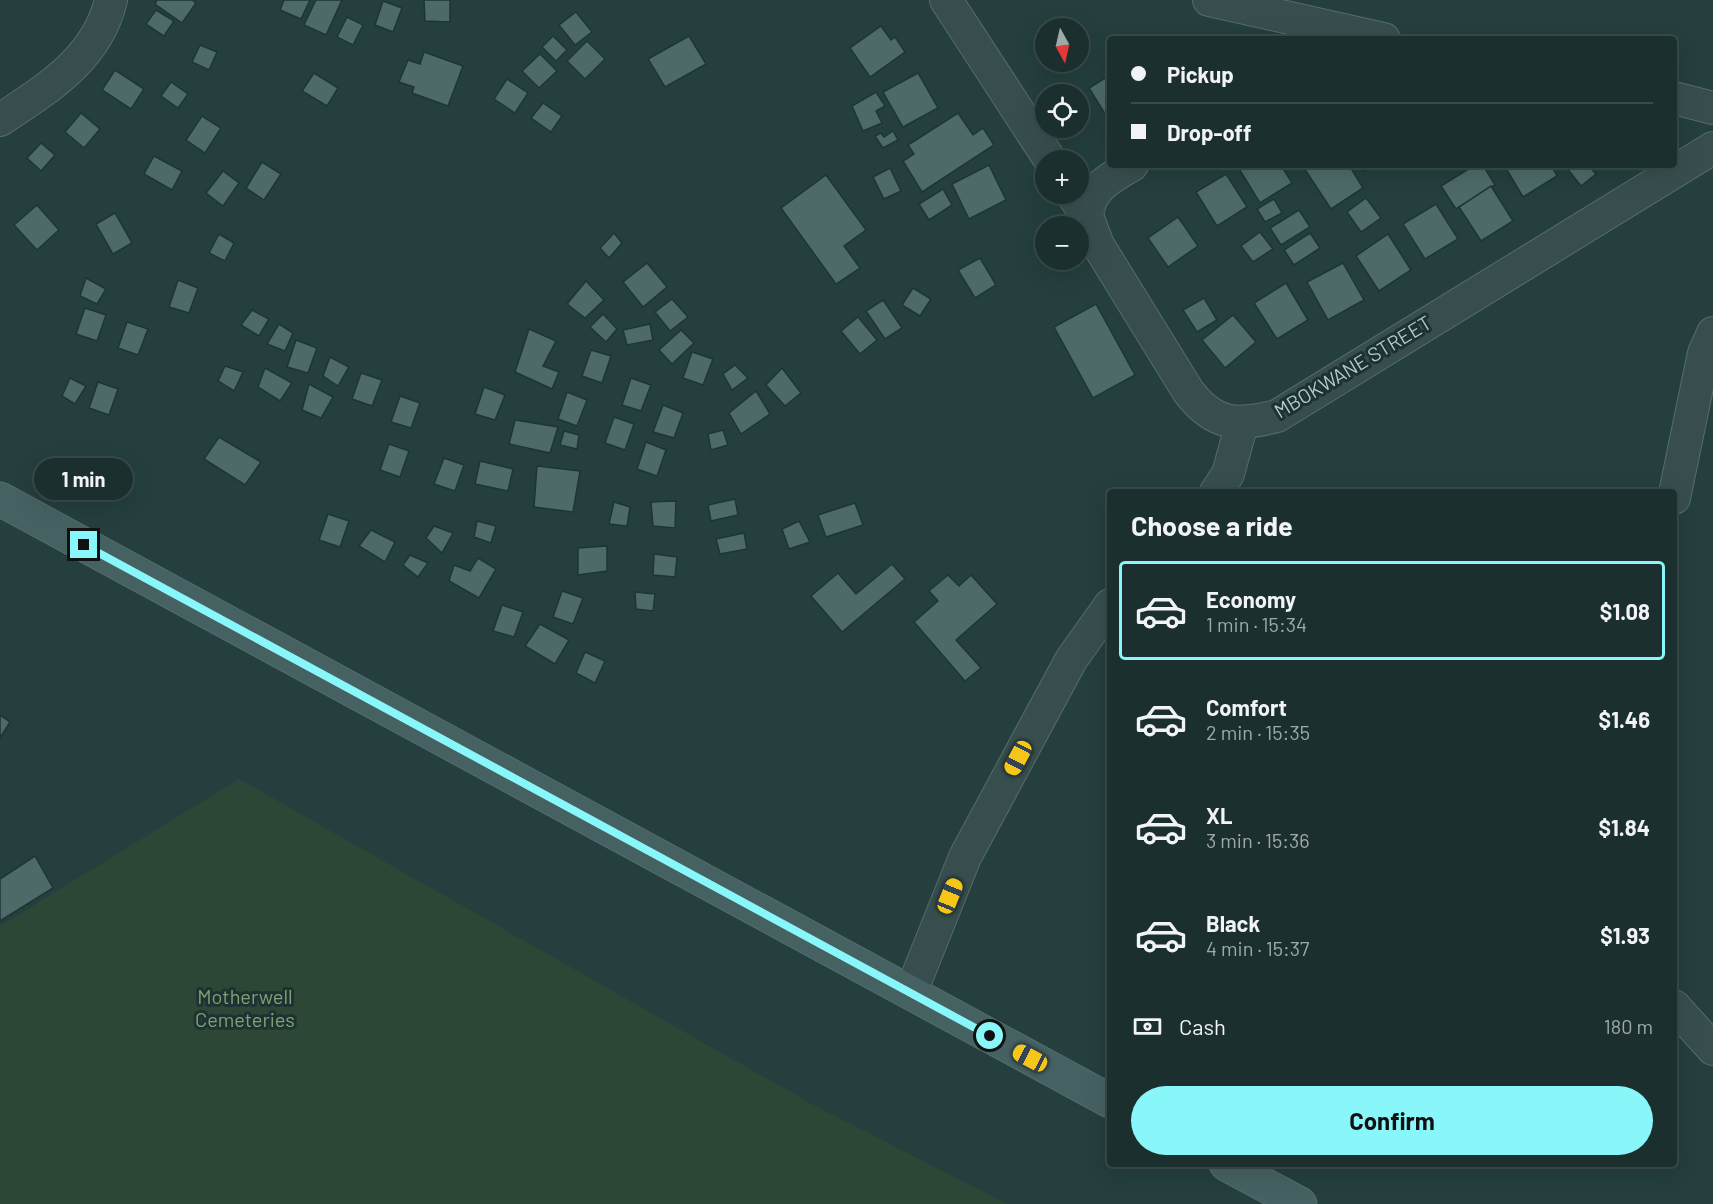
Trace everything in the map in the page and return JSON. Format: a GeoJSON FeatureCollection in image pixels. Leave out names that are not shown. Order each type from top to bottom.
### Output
{"type":"FeatureCollection","features":[{"type":"Feature","properties":{"kind":"main road"},"geometry":{"type":"LineString","coordinates":[[0,499],[1107,1099]]}},
{"type":"Feature","properties":{"kind":"main road"},"geometry":{"type":"LineString","coordinates":[[1232,1167],[1300,1204]]}},
{"type":"Feature","properties":{"kind":"street"},"geometry":{"type":"LineString","coordinates":[[0,120],[57,82],[79,62],[108,13],[111,0]]}},
{"type":"Feature","properties":{"kind":"street"},"geometry":{"type":"LineString","coordinates":[[946,0],[1044,150]]}},
{"type":"Feature","properties":{"kind":"street"},"geometry":{"type":"LineString","coordinates":[[1209,0],[1371,36]]}},
{"type":"Feature","properties":{"kind":"street"},"geometry":{"type":"LineString","coordinates":[[1677,99],[1713,108]]}},
{"type":"Feature","properties":{"kind":"street","name":"MBOKWANE STREET"},"geometry":{"type":"LineString","coordinates":[[1079,205],[1098,245],[1188,391],[1205,411],[1228,422],[1242,423],[1276,416],[1713,148]]}},
{"type":"Feature","properties":{"kind":"street"},"geometry":{"type":"LineString","coordinates":[[1079,205],[1088,203],[1094,191],[1127,168]]}},
{"type":"Feature","properties":{"kind":"street"},"geometry":{"type":"LineString","coordinates":[[1676,489],[1704,353],[1713,333]]}},
{"type":"Feature","properties":{"kind":"street"},"geometry":{"type":"LineString","coordinates":[[1221,489],[1228,474],[1242,423]]}},
{"type":"Feature","properties":{"kind":"street"},"geometry":{"type":"LineString","coordinates":[[911,993],[965,857],[1071,660],[1107,609]]}},
{"type":"Feature","properties":{"kind":"street"},"geometry":{"type":"LineString","coordinates":[[1677,1009],[1713,1050]]}},
{"type":"Feature","properties":{"kind":"green space","name":"Motherwell Cemeteries"},"geometry":{"type":"Polygon","coordinates":[[[239,779],[810,1103],[1007,1204],[0,1204],[0,926],[239,779]]]}},
{"type":"Feature","properties":{"kind":"building"},"geometry":{"type":"Polygon","coordinates":[[[157,0],[192,0],[196,3],[182,23],[155,4],[157,0]]]}},
{"type":"Feature","properties":{"kind":"building"},"geometry":{"type":"Polygon","coordinates":[[[284,0],[310,0],[301,19],[280,10],[284,0]]]}},
{"type":"Feature","properties":{"kind":"building"},"geometry":{"type":"Polygon","coordinates":[[[316,0],[342,0],[326,35],[304,25],[316,0]]]}},
{"type":"Feature","properties":{"kind":"building"},"geometry":{"type":"Polygon","coordinates":[[[424,0],[450,0],[450,22],[425,21],[424,0]]]}},
{"type":"Feature","properties":{"kind":"building"},"geometry":{"type":"Polygon","coordinates":[[[383,1],[402,8],[393,32],[375,25],[383,1]]]}},
{"type":"Feature","properties":{"kind":"building"},"geometry":{"type":"Polygon","coordinates":[[[156,10],[174,21],[164,36],[146,24],[156,10]]]}},
{"type":"Feature","properties":{"kind":"building"},"geometry":{"type":"Polygon","coordinates":[[[576,12],[592,32],[575,45],[559,25],[576,12]]]}},
{"type":"Feature","properties":{"kind":"building"},"geometry":{"type":"Polygon","coordinates":[[[347,17],[363,25],[353,45],[337,37],[347,17]]]}},
{"type":"Feature","properties":{"kind":"building"},"geometry":{"type":"Polygon","coordinates":[[[881,26],[891,40],[895,37],[905,52],[870,77],[850,48],[881,26]]]}},
{"type":"Feature","properties":{"kind":"building"},"geometry":{"type":"Polygon","coordinates":[[[553,36],[567,50],[556,61],[542,47],[553,36]]]}},
{"type":"Feature","properties":{"kind":"building"},"geometry":{"type":"Polygon","coordinates":[[[689,36],[706,64],[665,87],[648,59],[689,36]]]}},
{"type":"Feature","properties":{"kind":"building"},"geometry":{"type":"Polygon","coordinates":[[[587,41],[605,59],[585,79],[567,61],[587,41]]]}},
{"type":"Feature","properties":{"kind":"building"},"geometry":{"type":"Polygon","coordinates":[[[200,45],[217,52],[209,70],[192,62],[200,45]]]}},
{"type":"Feature","properties":{"kind":"building"},"geometry":{"type":"Polygon","coordinates":[[[424,52],[463,66],[448,106],[412,93],[414,87],[399,82],[408,60],[420,64],[424,52]]]}},
{"type":"Feature","properties":{"kind":"building"},"geometry":{"type":"Polygon","coordinates":[[[540,54],[557,71],[539,88],[522,71],[540,54]]]}},
{"type":"Feature","properties":{"kind":"building"},"geometry":{"type":"Polygon","coordinates":[[[115,70],[144,89],[131,109],[102,90],[115,70]]]}},
{"type":"Feature","properties":{"kind":"building"},"geometry":{"type":"Polygon","coordinates":[[[314,73],[338,88],[327,106],[302,91],[314,73]]]}},
{"type":"Feature","properties":{"kind":"building"},"geometry":{"type":"Polygon","coordinates":[[[918,73],[938,108],[903,127],[883,92],[918,73]]]}},
{"type":"Feature","properties":{"kind":"building"},"geometry":{"type":"Polygon","coordinates":[[[1107,77],[1107,117],[1089,88],[1107,77]]]}},
{"type":"Feature","properties":{"kind":"building"},"geometry":{"type":"Polygon","coordinates":[[[507,79],[528,93],[515,113],[494,99],[507,79]]]}},
{"type":"Feature","properties":{"kind":"building"},"geometry":{"type":"Polygon","coordinates":[[[171,82],[188,94],[178,108],[161,96],[171,82]]]}},
{"type":"Feature","properties":{"kind":"building"},"geometry":{"type":"Polygon","coordinates":[[[876,92],[885,106],[876,111],[882,123],[863,131],[852,106],[876,92]]]}},
{"type":"Feature","properties":{"kind":"building"},"geometry":{"type":"Polygon","coordinates":[[[543,103],[562,116],[551,132],[531,118],[543,103]]]}},
{"type":"Feature","properties":{"kind":"building"},"geometry":{"type":"Polygon","coordinates":[[[81,113],[100,129],[84,148],[65,132],[81,113]]]}},
{"type":"Feature","properties":{"kind":"building"},"geometry":{"type":"Polygon","coordinates":[[[958,113],[973,135],[983,128],[994,145],[922,192],[903,161],[914,154],[908,145],[958,113]]]}},
{"type":"Feature","properties":{"kind":"building"},"geometry":{"type":"Polygon","coordinates":[[[202,116],[221,128],[205,153],[186,140],[202,116]]]}},
{"type":"Feature","properties":{"kind":"building"},"geometry":{"type":"Polygon","coordinates":[[[893,131],[898,140],[883,148],[875,136],[881,133],[884,137],[893,131]]]}},
{"type":"Feature","properties":{"kind":"building"},"geometry":{"type":"Polygon","coordinates":[[[41,143],[55,155],[41,171],[27,158],[41,143]]]}},
{"type":"Feature","properties":{"kind":"building"},"geometry":{"type":"Polygon","coordinates":[[[154,156],[182,171],[172,190],[144,174],[154,156]]]}},
{"type":"Feature","properties":{"kind":"building"},"geometry":{"type":"Polygon","coordinates":[[[262,162],[281,174],[264,200],[246,188],[262,162]]]}},
{"type":"Feature","properties":{"kind":"building"},"geometry":{"type":"Polygon","coordinates":[[[989,165],[1006,200],[969,219],[952,184],[989,165]]]}},
{"type":"Feature","properties":{"kind":"building"},"geometry":{"type":"Polygon","coordinates":[[[890,168],[901,191],[884,199],[873,177],[890,168]]]}},
{"type":"Feature","properties":{"kind":"building"},"geometry":{"type":"Polygon","coordinates":[[[1239,168],[1283,168],[1292,183],[1260,203],[1239,168]]]}},
{"type":"Feature","properties":{"kind":"building"},"geometry":{"type":"Polygon","coordinates":[[[1304,168],[1351,168],[1363,188],[1331,209],[1304,168]]]}},
{"type":"Feature","properties":{"kind":"building"},"geometry":{"type":"Polygon","coordinates":[[[1470,168],[1485,168],[1495,185],[1456,209],[1441,186],[1470,168]]]}},
{"type":"Feature","properties":{"kind":"building"},"geometry":{"type":"Polygon","coordinates":[[[1506,168],[1553,168],[1557,176],[1523,197],[1506,168]]]}},
{"type":"Feature","properties":{"kind":"building"},"geometry":{"type":"Polygon","coordinates":[[[1567,168],[1591,168],[1596,174],[1581,186],[1567,168]]]}},
{"type":"Feature","properties":{"kind":"building"},"geometry":{"type":"Polygon","coordinates":[[[223,171],[239,183],[223,206],[206,193],[223,171]]]}},
{"type":"Feature","properties":{"kind":"building"},"geometry":{"type":"Polygon","coordinates":[[[1226,174],[1247,207],[1217,226],[1196,192],[1226,174]]]}},
{"type":"Feature","properties":{"kind":"building"},"geometry":{"type":"Polygon","coordinates":[[[826,175],[866,230],[844,246],[860,268],[836,284],[781,208],[826,175]]]}},
{"type":"Feature","properties":{"kind":"building"},"geometry":{"type":"Polygon","coordinates":[[[1491,186],[1513,221],[1481,241],[1459,207],[1491,186]]]}},
{"type":"Feature","properties":{"kind":"building"},"geometry":{"type":"Polygon","coordinates":[[[943,189],[952,205],[929,220],[919,204],[943,189]]]}},
{"type":"Feature","properties":{"kind":"building"},"geometry":{"type":"Polygon","coordinates":[[[1366,198],[1381,218],[1361,232],[1347,212],[1366,198]]]}},
{"type":"Feature","properties":{"kind":"building"},"geometry":{"type":"Polygon","coordinates":[[[1274,199],[1282,213],[1265,222],[1257,209],[1274,199]]]}},
{"type":"Feature","properties":{"kind":"building"},"geometry":{"type":"Polygon","coordinates":[[[1436,204],[1458,239],[1425,259],[1403,224],[1436,204]]]}},
{"type":"Feature","properties":{"kind":"building"},"geometry":{"type":"Polygon","coordinates":[[[37,205],[59,230],[37,250],[14,225],[37,205]]]}},
{"type":"Feature","properties":{"kind":"building"},"geometry":{"type":"Polygon","coordinates":[[[1299,210],[1310,227],[1281,245],[1270,228],[1299,210]]]}},
{"type":"Feature","properties":{"kind":"building"},"geometry":{"type":"Polygon","coordinates":[[[115,213],[132,243],[113,254],[96,224],[115,213]]]}},
{"type":"Feature","properties":{"kind":"building"},"geometry":{"type":"Polygon","coordinates":[[[1178,217],[1198,246],[1168,267],[1148,238],[1178,217]]]}},
{"type":"Feature","properties":{"kind":"building"},"geometry":{"type":"Polygon","coordinates":[[[1260,232],[1273,249],[1253,262],[1241,246],[1260,232]]]}},
{"type":"Feature","properties":{"kind":"building"},"geometry":{"type":"Polygon","coordinates":[[[614,233],[622,243],[609,258],[600,248],[614,233]]]}},
{"type":"Feature","properties":{"kind":"building"},"geometry":{"type":"Polygon","coordinates":[[[1310,233],[1320,248],[1294,265],[1284,250],[1310,233]]]}},
{"type":"Feature","properties":{"kind":"building"},"geometry":{"type":"Polygon","coordinates":[[[219,234],[234,243],[225,261],[209,253],[219,234]]]}},
{"type":"Feature","properties":{"kind":"building"},"geometry":{"type":"Polygon","coordinates":[[[1388,234],[1411,270],[1379,291],[1356,256],[1388,234]]]}},
{"type":"Feature","properties":{"kind":"building"},"geometry":{"type":"Polygon","coordinates":[[[980,258],[996,285],[975,298],[958,270],[980,258]]]}},
{"type":"Feature","properties":{"kind":"building"},"geometry":{"type":"Polygon","coordinates":[[[647,263],[667,287],[643,307],[623,282],[647,263]]]}},
{"type":"Feature","properties":{"kind":"building"},"geometry":{"type":"Polygon","coordinates":[[[1343,263],[1364,300],[1328,320],[1307,282],[1343,263]]]}},
{"type":"Feature","properties":{"kind":"building"},"geometry":{"type":"Polygon","coordinates":[[[86,278],[106,289],[97,304],[80,296],[86,278]]]}},
{"type":"Feature","properties":{"kind":"building"},"geometry":{"type":"Polygon","coordinates":[[[178,280],[198,288],[189,313],[169,307],[178,280]]]}},
{"type":"Feature","properties":{"kind":"building"},"geometry":{"type":"Polygon","coordinates":[[[586,281],[604,300],[585,318],[567,304],[586,281]]]}},
{"type":"Feature","properties":{"kind":"building"},"geometry":{"type":"Polygon","coordinates":[[[1286,283],[1308,320],[1277,339],[1254,303],[1286,283]]]}},
{"type":"Feature","properties":{"kind":"building"},"geometry":{"type":"Polygon","coordinates":[[[913,288],[931,299],[920,316],[902,305],[913,288]]]}},
{"type":"Feature","properties":{"kind":"building"},"geometry":{"type":"Polygon","coordinates":[[[1204,298],[1217,320],[1197,332],[1183,310],[1204,298]]]}},
{"type":"Feature","properties":{"kind":"building"},"geometry":{"type":"Polygon","coordinates":[[[672,299],[688,317],[670,331],[655,312],[672,299]]]}},
{"type":"Feature","properties":{"kind":"building"},"geometry":{"type":"Polygon","coordinates":[[[883,300],[902,328],[885,339],[866,311],[883,300]]]}},
{"type":"Feature","properties":{"kind":"building"},"geometry":{"type":"Polygon","coordinates":[[[1096,304],[1135,375],[1093,398],[1054,327],[1096,304]]]}},
{"type":"Feature","properties":{"kind":"building"},"geometry":{"type":"Polygon","coordinates":[[[85,308],[106,315],[97,341],[76,334],[85,308]]]}},
{"type":"Feature","properties":{"kind":"building"},"geometry":{"type":"Polygon","coordinates":[[[252,310],[269,319],[259,336],[241,325],[252,310]]]}},
{"type":"Feature","properties":{"kind":"building"},"geometry":{"type":"Polygon","coordinates":[[[603,314],[617,329],[606,342],[590,327],[603,314]]]}},
{"type":"Feature","properties":{"kind":"building"},"geometry":{"type":"Polygon","coordinates":[[[1233,315],[1256,342],[1225,368],[1202,340],[1233,315]]]}},
{"type":"Feature","properties":{"kind":"building"},"geometry":{"type":"Polygon","coordinates":[[[858,317],[877,340],[860,354],[841,331],[858,317]]]}},
{"type":"Feature","properties":{"kind":"building"},"geometry":{"type":"Polygon","coordinates":[[[127,322],[148,329],[138,355],[118,348],[127,322]]]}},
{"type":"Feature","properties":{"kind":"building"},"geometry":{"type":"Polygon","coordinates":[[[279,324],[293,333],[285,351],[267,344],[279,324]]]}},
{"type":"Feature","properties":{"kind":"building"},"geometry":{"type":"Polygon","coordinates":[[[650,324],[653,340],[627,345],[623,330],[650,324]]]}},
{"type":"Feature","properties":{"kind":"building"},"geometry":{"type":"Polygon","coordinates":[[[529,329],[556,341],[543,366],[559,372],[552,389],[515,372],[529,329]]]}},
{"type":"Feature","properties":{"kind":"building"},"geometry":{"type":"Polygon","coordinates":[[[681,330],[694,343],[672,364],[659,350],[681,330]]]}},
{"type":"Feature","properties":{"kind":"building"},"geometry":{"type":"Polygon","coordinates":[[[296,340],[317,348],[308,373],[287,367],[296,340]]]}},
{"type":"Feature","properties":{"kind":"building"},"geometry":{"type":"Polygon","coordinates":[[[591,350],[611,356],[602,383],[582,376],[591,350]]]}},
{"type":"Feature","properties":{"kind":"building"},"geometry":{"type":"Polygon","coordinates":[[[692,352],[713,359],[703,385],[683,378],[692,352]]]}},
{"type":"Feature","properties":{"kind":"building"},"geometry":{"type":"Polygon","coordinates":[[[330,357],[349,367],[338,386],[323,376],[330,357]]]}},
{"type":"Feature","properties":{"kind":"building"},"geometry":{"type":"Polygon","coordinates":[[[735,365],[748,378],[732,390],[723,374],[735,365]]]}},
{"type":"Feature","properties":{"kind":"building"},"geometry":{"type":"Polygon","coordinates":[[[225,366],[243,372],[234,391],[218,381],[225,366]]]}},
{"type":"Feature","properties":{"kind":"building"},"geometry":{"type":"Polygon","coordinates":[[[265,368],[292,383],[280,401],[258,387],[265,368]]]}},
{"type":"Feature","properties":{"kind":"building"},"geometry":{"type":"Polygon","coordinates":[[[782,368],[801,393],[785,406],[766,385],[782,368]]]}},
{"type":"Feature","properties":{"kind":"building"},"geometry":{"type":"Polygon","coordinates":[[[361,373],[382,380],[372,406],[352,399],[361,373]]]}},
{"type":"Feature","properties":{"kind":"building"},"geometry":{"type":"Polygon","coordinates":[[[70,378],[86,386],[75,404],[62,396],[70,378]]]}},
{"type":"Feature","properties":{"kind":"building"},"geometry":{"type":"Polygon","coordinates":[[[631,378],[651,385],[641,411],[622,405],[631,378]]]}},
{"type":"Feature","properties":{"kind":"building"},"geometry":{"type":"Polygon","coordinates":[[[98,382],[118,389],[109,415],[89,408],[98,382]]]}},
{"type":"Feature","properties":{"kind":"building"},"geometry":{"type":"Polygon","coordinates":[[[309,384],[333,397],[321,418],[302,410],[309,384]]]}},
{"type":"Feature","properties":{"kind":"building"},"geometry":{"type":"Polygon","coordinates":[[[484,387],[505,395],[495,420],[475,414],[484,387]]]}},
{"type":"Feature","properties":{"kind":"building"},"geometry":{"type":"Polygon","coordinates":[[[756,391],[770,414],[741,434],[729,413],[756,391]]]}},
{"type":"Feature","properties":{"kind":"building"},"geometry":{"type":"Polygon","coordinates":[[[567,392],[587,400],[577,426],[558,419],[567,392]]]}},
{"type":"Feature","properties":{"kind":"building"},"geometry":{"type":"Polygon","coordinates":[[[400,396],[420,403],[411,428],[391,422],[400,396]]]}},
{"type":"Feature","properties":{"kind":"building"},"geometry":{"type":"Polygon","coordinates":[[[663,405],[683,413],[674,438],[653,432],[663,405]]]}},
{"type":"Feature","properties":{"kind":"building"},"geometry":{"type":"Polygon","coordinates":[[[614,417],[634,424],[625,450],[605,443],[614,417]]]}},
{"type":"Feature","properties":{"kind":"building"},"geometry":{"type":"Polygon","coordinates":[[[515,420],[558,427],[550,453],[509,444],[515,420]]]}},
{"type":"Feature","properties":{"kind":"building"},"geometry":{"type":"Polygon","coordinates":[[[723,430],[728,445],[711,450],[708,434],[723,430]]]}},
{"type":"Feature","properties":{"kind":"building"},"geometry":{"type":"Polygon","coordinates":[[[564,431],[579,435],[577,449],[560,445],[564,431]]]}},
{"type":"Feature","properties":{"kind":"building"},"geometry":{"type":"Polygon","coordinates":[[[219,437],[261,462],[245,485],[204,459],[219,437]]]}},
{"type":"Feature","properties":{"kind":"building"},"geometry":{"type":"Polygon","coordinates":[[[646,442],[666,450],[657,476],[637,469],[646,442]]]}},
{"type":"Feature","properties":{"kind":"building"},"geometry":{"type":"Polygon","coordinates":[[[389,444],[409,451],[400,477],[380,470],[389,444]]]}},
{"type":"Feature","properties":{"kind":"building"},"geometry":{"type":"Polygon","coordinates":[[[444,458],[464,465],[455,491],[434,484],[444,458]]]}},
{"type":"Feature","properties":{"kind":"building"},"geometry":{"type":"Polygon","coordinates":[[[480,461],[513,469],[508,491],[475,484],[480,461]]]}},
{"type":"Feature","properties":{"kind":"building"},"geometry":{"type":"Polygon","coordinates":[[[537,466],[580,471],[573,512],[534,507],[537,466]]]}},
{"type":"Feature","properties":{"kind":"building"},"geometry":{"type":"Polygon","coordinates":[[[735,499],[738,515],[711,521],[708,505],[735,499]]]}},
{"type":"Feature","properties":{"kind":"building"},"geometry":{"type":"Polygon","coordinates":[[[676,501],[675,528],[653,526],[651,502],[676,501]]]}},
{"type":"Feature","properties":{"kind":"building"},"geometry":{"type":"Polygon","coordinates":[[[614,502],[630,507],[627,526],[609,524],[614,502]]]}},
{"type":"Feature","properties":{"kind":"building"},"geometry":{"type":"Polygon","coordinates":[[[855,503],[863,525],[826,537],[818,515],[855,503]]]}},
{"type":"Feature","properties":{"kind":"building"},"geometry":{"type":"Polygon","coordinates":[[[328,514],[349,521],[340,547],[319,540],[328,514]]]}},
{"type":"Feature","properties":{"kind":"building"},"geometry":{"type":"Polygon","coordinates":[[[477,521],[496,526],[491,543],[474,537],[477,521]]]}},
{"type":"Feature","properties":{"kind":"building"},"geometry":{"type":"Polygon","coordinates":[[[799,521],[810,542],[789,549],[782,529],[799,521]]]}},
{"type":"Feature","properties":{"kind":"building"},"geometry":{"type":"Polygon","coordinates":[[[434,526],[453,533],[442,553],[426,538],[434,526]]]}},
{"type":"Feature","properties":{"kind":"building"},"geometry":{"type":"Polygon","coordinates":[[[371,530],[395,542],[385,562],[359,546],[371,530]]]}},
{"type":"Feature","properties":{"kind":"building"},"geometry":{"type":"Polygon","coordinates":[[[744,533],[747,549],[720,554],[716,539],[744,533]]]}},
{"type":"Feature","properties":{"kind":"building"},"geometry":{"type":"Polygon","coordinates":[[[607,546],[607,571],[578,575],[578,548],[607,546]]]}},
{"type":"Feature","properties":{"kind":"building"},"geometry":{"type":"Polygon","coordinates":[[[654,554],[677,557],[675,577],[653,575],[654,554]]]}},
{"type":"Feature","properties":{"kind":"building"},"geometry":{"type":"Polygon","coordinates":[[[410,555],[428,563],[418,577],[403,565],[410,555]]]}},
{"type":"Feature","properties":{"kind":"building"},"geometry":{"type":"Polygon","coordinates":[[[478,558],[496,569],[479,598],[449,581],[454,565],[470,571],[478,558]]]}},
{"type":"Feature","properties":{"kind":"building"},"geometry":{"type":"Polygon","coordinates":[[[892,564],[905,579],[842,632],[811,596],[838,573],[856,594],[892,564]]]}},
{"type":"Feature","properties":{"kind":"building"},"geometry":{"type":"Polygon","coordinates":[[[948,575],[959,586],[971,575],[997,604],[956,640],[981,668],[965,681],[914,622],[938,601],[929,591],[948,575]]]}},
{"type":"Feature","properties":{"kind":"building"},"geometry":{"type":"Polygon","coordinates":[[[562,591],[583,598],[573,624],[553,617],[562,591]]]}},
{"type":"Feature","properties":{"kind":"building"},"geometry":{"type":"Polygon","coordinates":[[[635,592],[655,594],[653,611],[636,609],[635,592]]]}},
{"type":"Feature","properties":{"kind":"building"},"geometry":{"type":"Polygon","coordinates":[[[502,605],[523,612],[514,637],[493,631],[502,605]]]}},
{"type":"Feature","properties":{"kind":"building"},"geometry":{"type":"Polygon","coordinates":[[[540,624],[569,640],[555,664],[525,646],[540,624]]]}},
{"type":"Feature","properties":{"kind":"building"},"geometry":{"type":"Polygon","coordinates":[[[585,652],[605,661],[595,683],[576,673],[585,652]]]}},
{"type":"Feature","properties":{"kind":"building"},"geometry":{"type":"Polygon","coordinates":[[[0,715],[10,722],[0,738],[0,715]]]}},
{"type":"Feature","properties":{"kind":"building"},"geometry":{"type":"Polygon","coordinates":[[[35,856],[53,888],[0,921],[0,879],[35,856]]]}},
{"type":"Feature","properties":{"kind":"route"},"geometry":{"type":"LineString","coordinates":[[84,545],[990,1036]]}}]}
